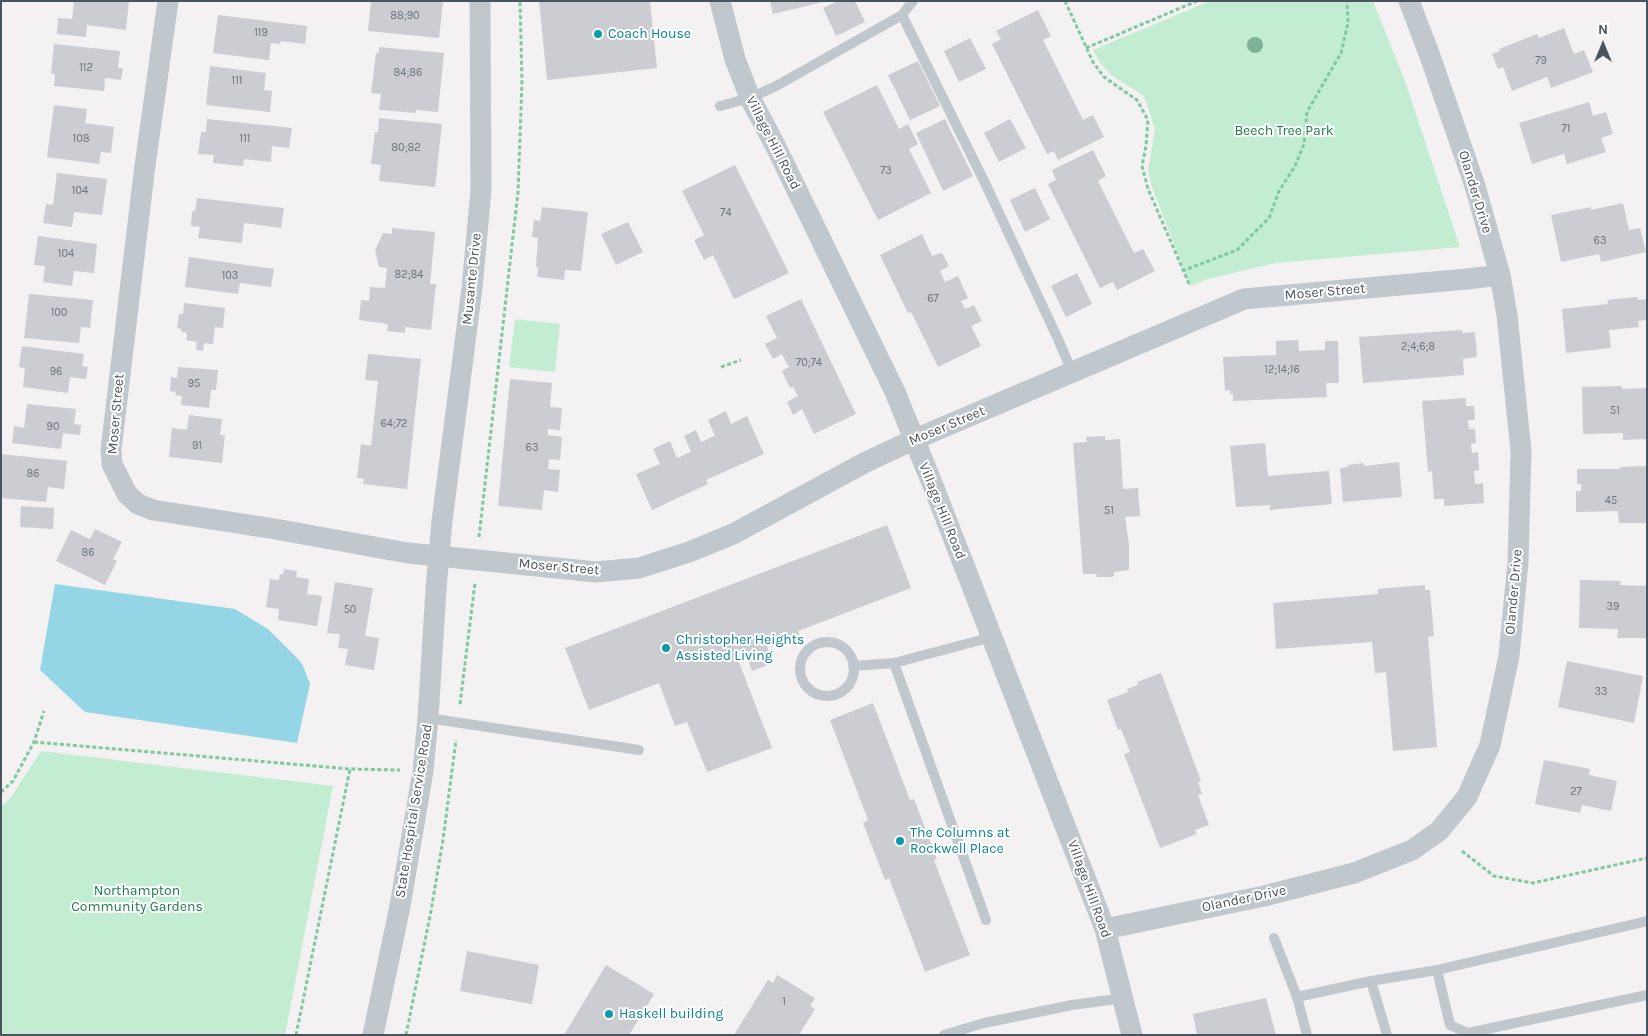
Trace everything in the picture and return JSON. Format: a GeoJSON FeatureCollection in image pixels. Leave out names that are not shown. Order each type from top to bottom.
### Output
{"type":"FeatureCollection","features":[{"type":"Feature","properties":{"kind":"street","name":"Moser Street"},"geometry":{"type":"LineString","coordinates":[[168,1],[144,173],[111,450],[112,464],[127,494],[138,504],[153,510],[439,556],[596,572],[639,568],[689,552],[733,534],[866,462],[1244,299],[1500,275]]}},
{"type":"Feature","properties":{"kind":"street","name":"Musante Drive"},"geometry":{"type":"LineString","coordinates":[[439,556],[472,288],[481,190],[480,1]]}},
{"type":"Feature","properties":{"kind":"street","name":"Village Hill Road"},"geometry":{"type":"LineString","coordinates":[[720,1],[735,59],[750,98],[775,145],[891,383],[914,440],[1105,929],[1132,1035]]}},
{"type":"Feature","properties":{"kind":"street","name":"Olander Drive"},"geometry":{"type":"LineString","coordinates":[[1105,929],[1264,896],[1354,873],[1412,850],[1439,831],[1467,796],[1490,745],[1509,656],[1518,562],[1521,451],[1507,315],[1500,275],[1475,186],[1409,1]]}},
{"type":"Feature","properties":{"kind":"street","name":"State Hospital Service Road"},"geometry":{"type":"LineString","coordinates":[[373,1035],[403,886],[423,771],[439,556]]}},
{"type":"Feature","properties":{"kind":"lane"},"geometry":{"type":"LineString","coordinates":[[720,106],[750,98],[778,84],[902,15],[914,1]]}},
{"type":"Feature","properties":{"kind":"lane"},"geometry":{"type":"LineString","coordinates":[[902,15],[985,183],[1072,372]]}},
{"type":"Feature","properties":{"kind":"lane"},"geometry":{"type":"LineString","coordinates":[[853,666],[894,663],[992,637]]}},
{"type":"Feature","properties":{"kind":"lane"},"geometry":{"type":"LineString","coordinates":[[820,642],[838,644],[851,657],[853,666],[853,674],[845,688],[830,695],[822,695],[807,686],[802,679],[800,670],[801,661],[805,653],[812,646],[820,642]]}},
{"type":"Feature","properties":{"kind":"lane"},"geometry":{"type":"LineString","coordinates":[[894,663],[986,920]]}},
{"type":"Feature","properties":{"kind":"lane"},"geometry":{"type":"LineString","coordinates":[[428,718],[639,750]]}},
{"type":"Feature","properties":{"kind":"lane"},"geometry":{"type":"LineString","coordinates":[[1297,997],[1371,981],[1438,970],[1647,921]]}},
{"type":"Feature","properties":{"kind":"lane"},"geometry":{"type":"LineString","coordinates":[[1274,938],[1297,997],[1307,1035]]}},
{"type":"Feature","properties":{"kind":"lane"},"geometry":{"type":"LineString","coordinates":[[1438,970],[1450,1025],[1468,1033],[1647,995]]}},
{"type":"Feature","properties":{"kind":"lane"},"geometry":{"type":"LineString","coordinates":[[1371,981],[1387,1035]]}},
{"type":"Feature","properties":{"kind":"lane"},"geometry":{"type":"LineString","coordinates":[[944,1035],[984,1023],[1072,1005],[1124,998]]}},
{"type":"Feature","properties":{"kind":"path"},"geometry":{"type":"LineString","coordinates":[[406,1035],[443,840],[518,192],[522,81],[520,1]]}},
{"type":"Feature","properties":{"kind":"path"},"geometry":{"type":"LineString","coordinates":[[1065,1],[1093,62],[1104,77],[1137,100],[1148,120],[1142,166],[1148,189],[1190,286]]}},
{"type":"Feature","properties":{"kind":"path"},"geometry":{"type":"LineString","coordinates":[[1086,48],[1198,1]]}},
{"type":"Feature","properties":{"kind":"path"},"geometry":{"type":"LineString","coordinates":[[1182,271],[1237,250],[1269,218],[1280,191],[1295,166],[1304,144],[1307,112],[1341,54],[1348,23],[1347,1]]}},
{"type":"Feature","properties":{"kind":"path"},"geometry":{"type":"LineString","coordinates":[[722,367],[741,360]]}},
{"type":"Feature","properties":{"kind":"path"},"geometry":{"type":"LineString","coordinates":[[1,792],[13,780],[34,742],[44,711]]}},
{"type":"Feature","properties":{"kind":"path"},"geometry":{"type":"LineString","coordinates":[[34,742],[350,769],[296,1035]]}},
{"type":"Feature","properties":{"kind":"path"},"geometry":{"type":"LineString","coordinates":[[1462,851],[1494,876],[1533,883],[1647,858]]}},
{"type":"Feature","properties":{"kind":"green space","name":"Beech Tree Park"},"geometry":{"type":"Polygon","coordinates":[[[1210,1],[1373,1],[1405,81],[1460,247],[1276,263],[1208,279],[1190,286],[1152,187],[1148,171],[1155,129],[1144,96],[1111,75],[1100,63],[1093,50],[1210,1]]]}},
{"type":"Feature","properties":{"kind":"green space"},"geometry":{"type":"Polygon","coordinates":[[[515,319],[560,324],[555,372],[509,367],[515,319]]]}},
{"type":"Feature","properties":{"kind":"green space","name":"Northampton Community Gardens"},"geometry":{"type":"Polygon","coordinates":[[[41,751],[333,786],[285,1035],[1,1035],[1,806],[9,800],[41,751]]]}},
{"type":"Feature","properties":{"kind":"water"},"geometry":{"type":"Polygon","coordinates":[[[55,584],[235,609],[268,629],[300,661],[310,684],[297,743],[85,712],[40,670],[55,584]]]}},
{"type":"Feature","properties":{"kind":"building"},"geometry":{"type":"Polygon","coordinates":[[[74,1],[129,1],[126,30],[87,25],[86,37],[57,34],[58,18],[72,19],[74,1]]]}},
{"type":"Feature","properties":{"kind":"building"},"geometry":{"type":"Polygon","coordinates":[[[371,1],[443,1],[439,38],[368,31],[371,1]]]}},
{"type":"Feature","properties":{"kind":"building","name":"Coach House"},"geometry":{"type":"Polygon","coordinates":[[[539,1],[650,1],[657,68],[547,80],[539,1]]]}},
{"type":"Feature","properties":{"kind":"building"},"geometry":{"type":"Polygon","coordinates":[[[770,1],[823,1],[823,2],[773,14],[770,1]]]}},
{"type":"Feature","properties":{"kind":"building"},"geometry":{"type":"Polygon","coordinates":[[[838,1],[855,1],[865,22],[836,36],[823,8],[838,1]]]}},
{"type":"Feature","properties":{"kind":"building"},"geometry":{"type":"Polygon","coordinates":[[[1038,10],[1051,36],[1043,40],[1083,120],[1093,115],[1104,137],[1058,160],[1054,151],[1047,154],[992,44],[1001,39],[996,31],[1038,10]]]}},
{"type":"Feature","properties":{"kind":"building"},"geometry":{"type":"Polygon","coordinates":[[[218,15],[307,26],[305,44],[281,41],[280,44],[271,43],[269,60],[213,53],[218,15]]]}},
{"type":"Feature","properties":{"kind":"building"},"geometry":{"type":"Polygon","coordinates":[[[1564,28],[1574,54],[1584,50],[1593,72],[1551,88],[1547,77],[1512,91],[1503,67],[1498,69],[1492,54],[1500,51],[1499,49],[1537,34],[1539,38],[1564,28]]]}},
{"type":"Feature","properties":{"kind":"building"},"geometry":{"type":"Polygon","coordinates":[[[970,38],[986,69],[959,82],[944,51],[970,38]]]}},
{"type":"Feature","properties":{"kind":"building"},"geometry":{"type":"Polygon","coordinates":[[[54,44],[120,51],[118,68],[123,68],[121,80],[105,78],[104,91],[54,86],[55,74],[51,73],[54,44]]]}},
{"type":"Feature","properties":{"kind":"building"},"geometry":{"type":"Polygon","coordinates":[[[379,47],[444,53],[438,112],[416,110],[416,113],[379,110],[381,94],[371,93],[376,53],[379,53],[379,47]]]}},
{"type":"Feature","properties":{"kind":"building"},"geometry":{"type":"Polygon","coordinates":[[[918,61],[940,106],[910,120],[888,75],[918,61]]]}},
{"type":"Feature","properties":{"kind":"building"},"geometry":{"type":"Polygon","coordinates":[[[210,66],[266,73],[264,90],[272,91],[270,112],[206,105],[210,66]]]}},
{"type":"Feature","properties":{"kind":"building"},"geometry":{"type":"Polygon","coordinates":[[[877,85],[899,129],[908,124],[918,144],[909,149],[931,193],[878,220],[823,112],[877,85]]]}},
{"type":"Feature","properties":{"kind":"building"},"geometry":{"type":"Polygon","coordinates":[[[1589,102],[1593,116],[1606,112],[1613,134],[1601,138],[1606,152],[1567,164],[1564,154],[1532,164],[1519,123],[1589,102]]]}},
{"type":"Feature","properties":{"kind":"building"},"geometry":{"type":"Polygon","coordinates":[[[54,105],[87,109],[85,123],[114,127],[111,153],[101,152],[99,164],[47,157],[54,105]]]}},
{"type":"Feature","properties":{"kind":"building"},"geometry":{"type":"Polygon","coordinates":[[[379,118],[442,124],[435,187],[379,181],[381,165],[371,164],[375,132],[378,132],[379,118]]]}},
{"type":"Feature","properties":{"kind":"building"},"geometry":{"type":"Polygon","coordinates":[[[207,119],[292,128],[289,148],[272,146],[271,162],[244,159],[243,166],[213,163],[214,155],[198,154],[201,132],[206,132],[207,119]]]}},
{"type":"Feature","properties":{"kind":"building"},"geometry":{"type":"Polygon","coordinates":[[[945,119],[973,176],[943,191],[916,133],[945,119]]]}},
{"type":"Feature","properties":{"kind":"building"},"geometry":{"type":"Polygon","coordinates":[[[1010,119],[1026,148],[999,162],[984,133],[1010,119]]]}},
{"type":"Feature","properties":{"kind":"building"},"geometry":{"type":"Polygon","coordinates":[[[1093,150],[1106,176],[1098,181],[1134,253],[1143,249],[1155,271],[1117,290],[1113,282],[1100,288],[1048,184],[1056,180],[1052,170],[1093,150]]]}},
{"type":"Feature","properties":{"kind":"building"},"geometry":{"type":"Polygon","coordinates":[[[735,165],[789,273],[734,299],[713,255],[704,260],[694,240],[704,235],[682,191],[735,165]]]}},
{"type":"Feature","properties":{"kind":"building"},"geometry":{"type":"Polygon","coordinates":[[[57,173],[107,179],[102,215],[74,212],[72,227],[43,223],[46,204],[53,205],[57,173]]]}},
{"type":"Feature","properties":{"kind":"building"},"geometry":{"type":"Polygon","coordinates":[[[1035,188],[1050,219],[1025,232],[1010,200],[1035,188]]]}},
{"type":"Feature","properties":{"kind":"building"},"geometry":{"type":"Polygon","coordinates":[[[197,198],[284,208],[281,228],[244,223],[242,243],[198,238],[200,227],[191,226],[192,211],[195,211],[197,198]]]}},
{"type":"Feature","properties":{"kind":"building"},"geometry":{"type":"Polygon","coordinates":[[[1623,203],[1629,230],[1640,228],[1646,252],[1601,262],[1599,254],[1561,262],[1551,215],[1591,207],[1591,210],[1623,203]]]}},
{"type":"Feature","properties":{"kind":"building"},"geometry":{"type":"Polygon","coordinates":[[[542,207],[588,212],[581,271],[565,270],[564,280],[537,277],[538,238],[532,237],[534,220],[540,221],[542,207]]]}},
{"type":"Feature","properties":{"kind":"building"},"geometry":{"type":"Polygon","coordinates":[[[628,222],[643,252],[616,265],[601,234],[628,222]]]}},
{"type":"Feature","properties":{"kind":"building"},"geometry":{"type":"Polygon","coordinates":[[[392,228],[435,232],[430,284],[436,284],[431,330],[405,327],[405,333],[387,331],[388,324],[359,320],[361,300],[369,301],[370,287],[385,288],[387,268],[379,267],[375,250],[383,233],[392,234],[392,228]]]}},
{"type":"Feature","properties":{"kind":"building"},"geometry":{"type":"Polygon","coordinates":[[[922,234],[932,256],[942,253],[949,266],[940,271],[945,282],[958,276],[968,298],[961,301],[965,309],[974,305],[982,321],[971,326],[981,346],[938,367],[911,312],[908,313],[880,255],[922,234]]]}},
{"type":"Feature","properties":{"kind":"building"},"geometry":{"type":"Polygon","coordinates":[[[38,236],[97,244],[94,273],[74,271],[72,286],[43,282],[45,266],[34,265],[38,236]]]}},
{"type":"Feature","properties":{"kind":"building"},"geometry":{"type":"Polygon","coordinates":[[[189,257],[274,269],[271,287],[240,283],[238,294],[185,287],[189,257]]]}},
{"type":"Feature","properties":{"kind":"building"},"geometry":{"type":"Polygon","coordinates":[[[1077,273],[1092,304],[1066,317],[1051,286],[1077,273]]]}},
{"type":"Feature","properties":{"kind":"building"},"geometry":{"type":"Polygon","coordinates":[[[29,294],[93,300],[90,328],[81,327],[79,343],[24,338],[29,294]]]}},
{"type":"Feature","properties":{"kind":"building"},"geometry":{"type":"Polygon","coordinates":[[[1637,297],[1638,300],[1647,299],[1647,320],[1638,321],[1639,327],[1609,330],[1611,348],[1566,353],[1562,309],[1608,304],[1607,300],[1637,297]]]}},
{"type":"Feature","properties":{"kind":"building"},"geometry":{"type":"Polygon","coordinates":[[[801,299],[856,414],[814,434],[802,409],[793,415],[787,402],[798,396],[793,387],[790,388],[782,371],[789,367],[782,354],[773,359],[765,344],[777,338],[766,316],[801,299]]]}},
{"type":"Feature","properties":{"kind":"building"},"geometry":{"type":"Polygon","coordinates":[[[184,303],[225,308],[223,328],[215,327],[213,344],[204,343],[203,351],[196,350],[197,342],[186,340],[187,333],[181,332],[181,329],[177,328],[179,314],[183,314],[184,303]]]}},
{"type":"Feature","properties":{"kind":"building"},"geometry":{"type":"Polygon","coordinates":[[[1462,330],[1462,333],[1475,332],[1477,357],[1463,359],[1464,375],[1363,383],[1359,337],[1462,330]]]}},
{"type":"Feature","properties":{"kind":"building"},"geometry":{"type":"Polygon","coordinates":[[[1298,340],[1299,351],[1325,350],[1325,341],[1338,341],[1339,383],[1326,383],[1327,397],[1233,401],[1233,394],[1230,394],[1230,390],[1225,391],[1223,357],[1276,355],[1276,341],[1298,340]]]}},
{"type":"Feature","properties":{"kind":"building"},"geometry":{"type":"Polygon","coordinates":[[[22,346],[84,354],[82,366],[88,367],[86,379],[70,377],[68,393],[23,387],[25,368],[19,367],[22,346]]]}},
{"type":"Feature","properties":{"kind":"building"},"geometry":{"type":"Polygon","coordinates":[[[368,354],[421,359],[407,489],[363,484],[364,479],[357,478],[361,444],[371,446],[378,381],[365,380],[368,354]]]}},
{"type":"Feature","properties":{"kind":"building"},"geometry":{"type":"Polygon","coordinates":[[[178,367],[218,370],[216,390],[211,390],[209,408],[181,405],[182,396],[175,395],[176,392],[170,391],[171,377],[177,378],[178,367]]]}},
{"type":"Feature","properties":{"kind":"building"},"geometry":{"type":"Polygon","coordinates":[[[510,379],[552,383],[550,407],[562,408],[560,430],[548,429],[548,435],[562,437],[560,460],[549,459],[548,469],[560,470],[558,492],[544,490],[542,510],[498,506],[510,379]]]}},
{"type":"Feature","properties":{"kind":"building"},"geometry":{"type":"Polygon","coordinates":[[[1622,386],[1622,389],[1647,388],[1647,439],[1623,440],[1623,433],[1583,434],[1582,387],[1622,386]]]}},
{"type":"Feature","properties":{"kind":"building"},"geometry":{"type":"Polygon","coordinates":[[[1466,398],[1466,406],[1474,406],[1475,420],[1468,420],[1469,429],[1475,429],[1476,443],[1471,444],[1472,453],[1478,452],[1479,470],[1474,471],[1475,484],[1483,483],[1484,503],[1444,506],[1444,499],[1434,499],[1432,471],[1428,472],[1422,401],[1466,398]]]}},
{"type":"Feature","properties":{"kind":"building"},"geometry":{"type":"Polygon","coordinates":[[[27,404],[76,409],[74,424],[81,425],[80,435],[63,433],[61,449],[12,443],[14,426],[24,428],[27,404]]]}},
{"type":"Feature","properties":{"kind":"building"},"geometry":{"type":"Polygon","coordinates":[[[726,411],[731,424],[747,416],[764,454],[706,480],[708,484],[652,510],[636,474],[660,464],[653,449],[670,441],[677,458],[691,452],[684,436],[696,430],[701,442],[715,436],[708,420],[726,411]]]}},
{"type":"Feature","properties":{"kind":"building"},"geometry":{"type":"Polygon","coordinates":[[[189,415],[222,419],[220,435],[225,435],[222,463],[169,457],[172,428],[187,430],[189,415]]]}},
{"type":"Feature","properties":{"kind":"building"},"geometry":{"type":"Polygon","coordinates":[[[1105,436],[1105,440],[1120,439],[1123,489],[1138,488],[1140,516],[1125,517],[1129,544],[1129,570],[1114,572],[1112,577],[1097,577],[1096,574],[1083,574],[1073,443],[1087,442],[1086,437],[1105,436]]]}},
{"type":"Feature","properties":{"kind":"building"},"geometry":{"type":"Polygon","coordinates":[[[1265,443],[1268,476],[1329,471],[1332,504],[1270,510],[1270,505],[1236,507],[1230,446],[1265,443]]]}},
{"type":"Feature","properties":{"kind":"building"},"geometry":{"type":"Polygon","coordinates":[[[1,454],[67,461],[64,489],[48,487],[46,502],[1,498],[1,454]]]}},
{"type":"Feature","properties":{"kind":"building"},"geometry":{"type":"Polygon","coordinates":[[[1399,462],[1402,497],[1343,502],[1340,468],[1363,463],[1364,466],[1399,462]]]}},
{"type":"Feature","properties":{"kind":"building"},"geometry":{"type":"Polygon","coordinates":[[[1647,466],[1647,523],[1619,523],[1618,511],[1576,512],[1576,491],[1581,491],[1581,484],[1577,484],[1577,469],[1620,469],[1620,467],[1647,466]]]}},
{"type":"Feature","properties":{"kind":"building"},"geometry":{"type":"Polygon","coordinates":[[[21,506],[54,508],[53,529],[20,527],[21,506]]]}},
{"type":"Feature","properties":{"kind":"building","name":"Christopher Heights Assisted Living"},"geometry":{"type":"Polygon","coordinates":[[[887,525],[911,588],[798,631],[801,638],[779,646],[776,639],[766,643],[773,663],[752,671],[744,649],[735,652],[772,748],[707,772],[687,722],[675,726],[659,683],[589,710],[565,648],[887,525]]]}},
{"type":"Feature","properties":{"kind":"building"},"geometry":{"type":"Polygon","coordinates":[[[95,529],[122,542],[113,559],[117,561],[105,585],[56,561],[71,530],[90,539],[95,529]]]}},
{"type":"Feature","properties":{"kind":"building"},"geometry":{"type":"Polygon","coordinates":[[[284,569],[297,571],[296,577],[309,579],[307,594],[322,596],[317,626],[278,620],[279,609],[266,607],[270,579],[279,580],[280,574],[283,574],[284,569]]]}},
{"type":"Feature","properties":{"kind":"building"},"geometry":{"type":"Polygon","coordinates":[[[1580,580],[1621,581],[1620,585],[1647,586],[1647,638],[1617,638],[1618,629],[1579,628],[1580,580]]]}},
{"type":"Feature","properties":{"kind":"building"},"geometry":{"type":"Polygon","coordinates":[[[335,582],[373,588],[365,636],[379,638],[374,670],[345,665],[348,649],[338,648],[340,634],[327,633],[335,582]]]}},
{"type":"Feature","properties":{"kind":"building"},"geometry":{"type":"Polygon","coordinates":[[[1425,585],[1425,590],[1430,590],[1434,636],[1428,637],[1437,747],[1393,751],[1386,672],[1375,673],[1372,642],[1276,649],[1273,603],[1378,594],[1378,589],[1425,585]]]}},
{"type":"Feature","properties":{"kind":"building"},"geometry":{"type":"Polygon","coordinates":[[[1567,661],[1643,676],[1634,723],[1558,707],[1567,661]]]}},
{"type":"Feature","properties":{"kind":"building"},"geometry":{"type":"Polygon","coordinates":[[[1161,673],[1201,781],[1198,782],[1202,794],[1198,795],[1209,825],[1195,830],[1197,834],[1160,848],[1124,754],[1130,752],[1121,729],[1118,730],[1107,700],[1128,692],[1127,689],[1138,685],[1137,682],[1161,673]]]}},
{"type":"Feature","properties":{"kind":"building","name":"The Columns at Rockwell Place"},"geometry":{"type":"Polygon","coordinates":[[[873,703],[910,800],[914,799],[937,859],[934,860],[970,955],[925,972],[889,878],[885,880],[863,823],[868,820],[830,720],[873,703]]]}},
{"type":"Feature","properties":{"kind":"building"},"geometry":{"type":"Polygon","coordinates":[[[1544,760],[1590,769],[1589,775],[1617,781],[1611,811],[1582,805],[1580,813],[1535,804],[1544,760]]]}},
{"type":"Feature","properties":{"kind":"building"},"geometry":{"type":"Polygon","coordinates":[[[467,951],[539,965],[532,1004],[460,991],[467,951]]]}},
{"type":"Feature","properties":{"kind":"building","name":"Haskell building"},"geometry":{"type":"Polygon","coordinates":[[[606,965],[654,994],[629,1035],[564,1035],[606,965]]]}},
{"type":"Feature","properties":{"kind":"building","name":"Haskell building"},"geometry":{"type":"Polygon","coordinates":[[[777,975],[815,998],[810,1006],[815,1009],[799,1035],[734,1035],[768,980],[773,983],[777,975]]]}},
{"type":"Feature","properties":{"kind":"building"},"geometry":{"type":"Polygon","coordinates":[[[1266,998],[1276,1035],[1197,1035],[1193,1014],[1266,998]]]}},
{"type":"Feature","properties":{"kind":"place","name":"Coach House"},"geometry":{"type":"Point","coordinates":[598,34]}},
{"type":"Feature","properties":{"kind":"place","name":"Christopher Heights Assisted Living"},"geometry":{"type":"Point","coordinates":[666,648]}},
{"type":"Feature","properties":{"kind":"place","name":"The Columns at Rockwell Place"},"geometry":{"type":"Point","coordinates":[900,841]}},
{"type":"Feature","properties":{"kind":"place","name":"Haskell building"},"geometry":{"type":"Point","coordinates":[609,1014]}}]}
